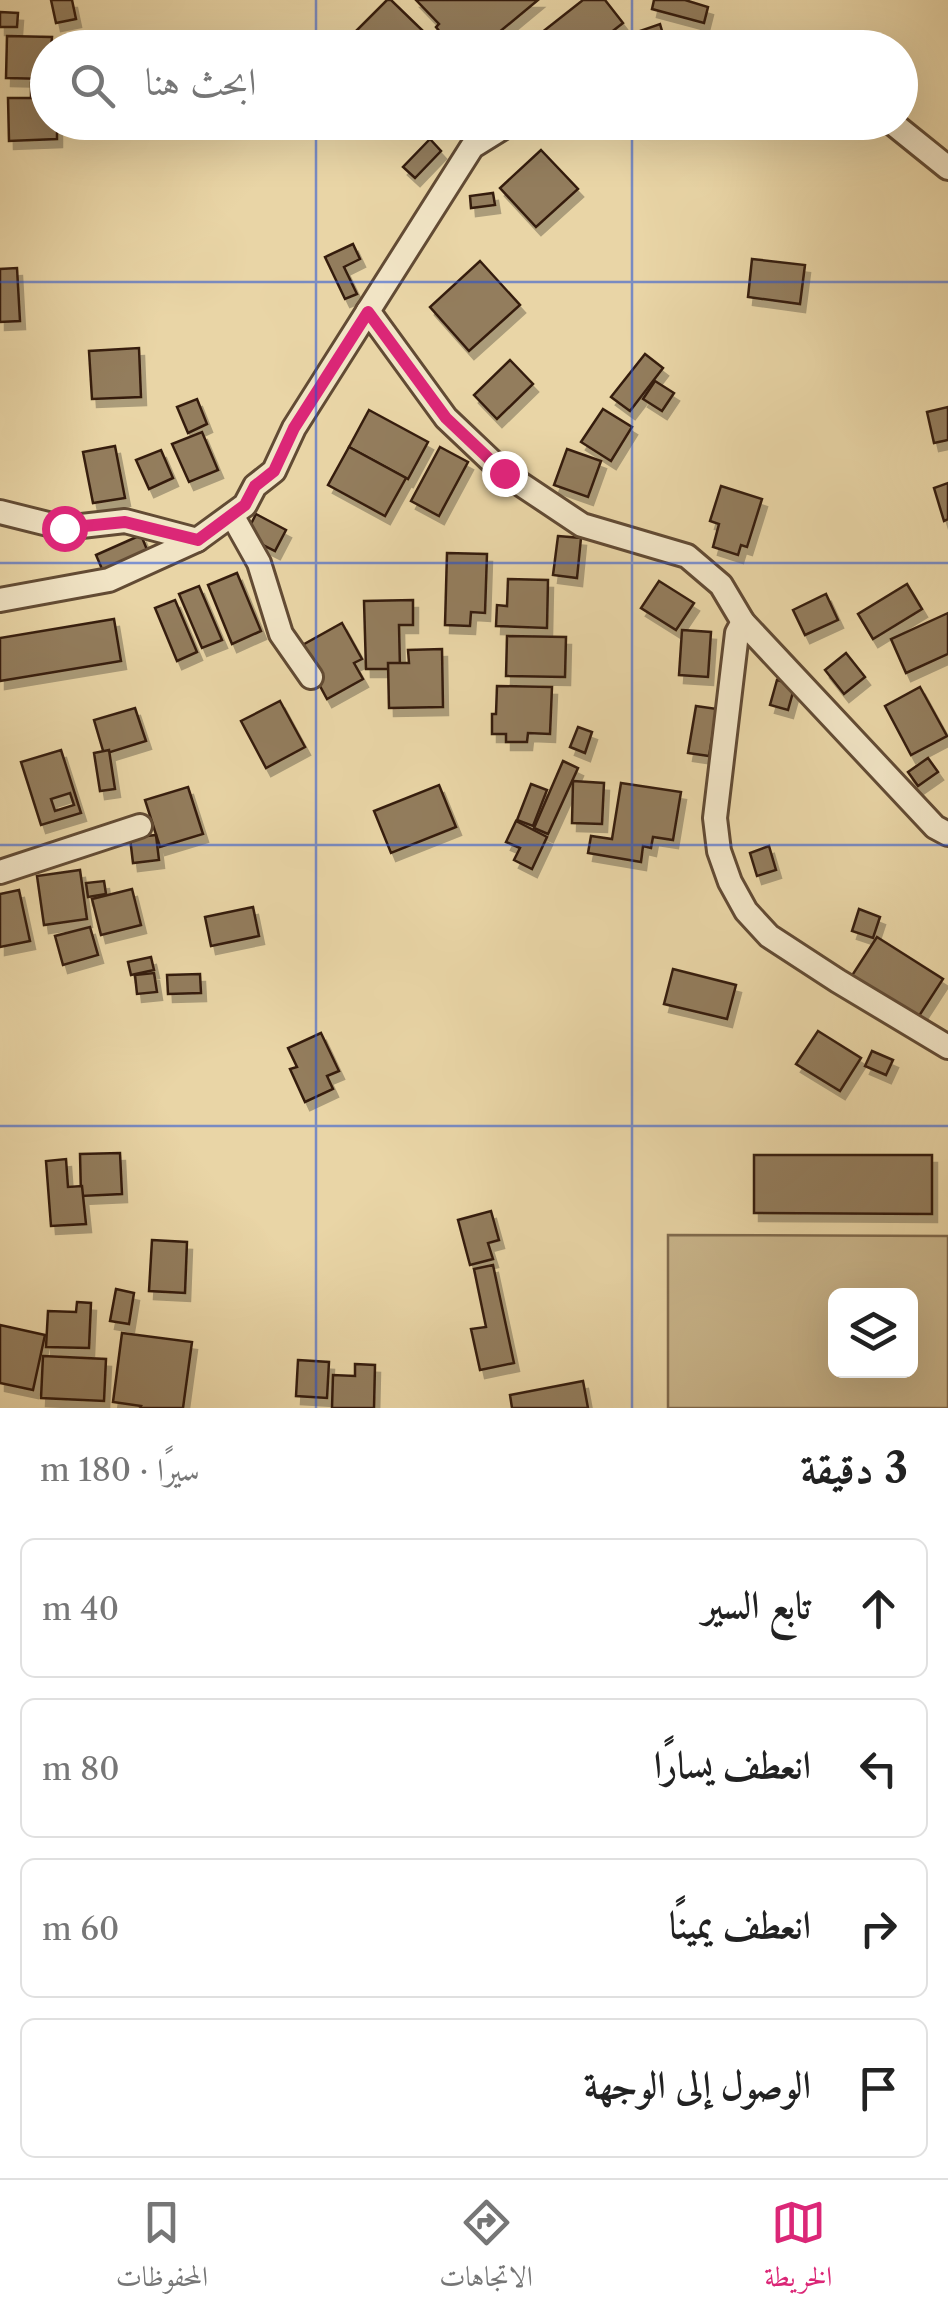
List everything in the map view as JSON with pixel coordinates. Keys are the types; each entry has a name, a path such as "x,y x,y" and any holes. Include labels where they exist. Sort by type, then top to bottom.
{"street":[{"path":"0,600 109,580 198,540 245,505 255,486 274,471 294,428 472,147 483,140"},
{"path":"913,140 948,168"},
{"path":"368,312 446,418 504,473 582,525 686,556 721,585 743,622 935,827 948,834"},
{"path":"0,512 64,528 125,522 198,540"},
{"path":"232,515 258,563 281,634 312,677"},
{"path":"743,622 736,634 715,818 719,851 730,882 746,911 769,936 948,1047"},
{"path":"0,872 140,826"}],"shaded area":[{"path":"668,1235 948,1236 948,1408 668,1408"}],"building":[{"path":"51,0 72,0 76,19 56,23"},
{"path":"391,0 422,30 357,30"},
{"path":"416,0 538,0 502,30 438,30 439,24"},
{"path":"583,0 605,0 623,23 614,30 545,30"},
{"path":"654,0 685,0 708,7 704,23 652,9"},
{"path":"0,12 18,13 17,27 0,27"},
{"path":"7,36 30,37 30,79 6,78"},
{"path":"8,98 30,98 33,140 9,141"},
{"path":"429,140 441,151 415,178 403,167"},
{"path":"541,150 578,189 536,227 500,188"},
{"path":"493,193 495,205 471,208 470,196"},
{"path":"353,244 360,259 344,267 357,294 345,299 325,257"},
{"path":"752,259 805,265 800,304 748,297"},
{"path":"480,261 520,305 469,351 430,307"},
{"path":"17,268 20,321 0,322 0,269"},
{"path":"139,348 141,397 92,399 89,351"},
{"path":"645,354 663,368 630,411 611,397"},
{"path":"510,360 533,384 497,419 474,395"},
{"path":"655,381 674,393 662,411 643,399"},
{"path":"197,399 207,424 188,433 177,407"},
{"path":"948,407 948,440 934,443 927,412"},
{"path":"603,409 632,427 611,461 581,442"},
{"path":"369,410 428,442 408,479 349,447"},
{"path":"202,432 218,470 189,482 172,444"},
{"path":"115,446 125,498 93,503 83,452"},
{"path":"349,447 406,478 385,516 328,485"},
{"path":"440,447 468,462 439,516 411,501"},
{"path":"567,449 601,461 588,497 554,485"},
{"path":"161,450 173,478 149,489 136,460"},
{"path":"948,483 948,519 944,521 934,488"},
{"path":"721,486 762,499 747,547 741,545 738,555 713,547 719,524 710,521"},
{"path":"256,514 286,530 275,551 245,536"},
{"path":"141,535 150,557 105,576 96,555"},
{"path":"558,536 581,538 577,578 553,575"},
{"path":"447,553 487,554 485,613 471,612 470,626 445,625"},
{"path":"237,573 261,631 232,644 208,585"},
{"path":"508,579 548,580 547,628 496,626 497,605 507,606"},
{"path":"659,581 694,603 676,630 641,608"},
{"path":"907,584 922,609 873,639 858,614"},
{"path":"199,586 222,640 202,648 179,594"},
{"path":"826,594 838,620 805,635 793,610"},
{"path":"175,600 197,652 177,661 155,608"},
{"path":"413,600 413,625 399,625 400,669 366,669 364,601"},
{"path":"948,613 948,654 906,673 891,639"},
{"path":"114,619 121,661 0,681 0,638"},
{"path":"342,623 362,659 354,663 363,679 327,699 299,647"},
{"path":"682,630 711,632 708,677 679,675"},
{"path":"507,636 566,637 565,677 506,676"},
{"path":"442,649 443,707 389,708 388,663 409,663 408,650"},
{"path":"846,653 865,677 844,694 825,670"},
{"path":"777,680 795,685 788,710 770,705"},
{"path":"497,686 552,687 550,734 528,733 527,742 506,742 506,734 492,734"},
{"path":"920,687 947,736 911,755 885,706"},
{"path":"280,701 305,747 266,768 241,721"},
{"path":"696,706 717,709 709,756 688,753"},
{"path":"135,708 146,741 104,754 94,720"},
{"path":"578,727 592,732 585,753 570,747"},
{"path":"61,750 81,813 41,825 21,762","holes":["70,793 74,805 55,811 51,799"]},
{"path":"109,750 115,789 100,791 94,753"},
{"path":"928,758 938,772 918,786 908,772"},
{"path":"563,761 578,768 548,834 534,828"},
{"path":"573,781 604,783 602,824 572,823"},
{"path":"621,783 681,792 673,840 653,837 651,848 643,846 641,862 588,853 591,836 612,839"},
{"path":"531,784 547,790 533,826 517,820"},
{"path":"439,785 456,827 391,853 374,811"},
{"path":"188,787 203,834 160,847 145,800"},
{"path":"516,821 547,837 532,869 514,860 520,848 506,842"},
{"path":"156,835 159,860 133,863 130,838"},
{"path":"769,846 776,870 757,876 750,853"},
{"path":"80,870 87,919 44,925 37,876"},
{"path":"104,881 106,894 88,897 86,883"},
{"path":"132,889 141,925 101,935 92,899"},
{"path":"19,890 30,941 0,947 0,894"},
{"path":"253,907 259,936 211,946 205,917"},
{"path":"859,909 880,917 873,938 852,931"},
{"path":"90,927 98,955 63,965 55,936"},
{"path":"877,937 943,979 917,1019 851,977"},
{"path":"151,957 154,970 131,975 128,962"},
{"path":"673,969 736,985 727,1019 664,1004"},
{"path":"154,973 157,992 137,994 135,975"},
{"path":"200,974 201,993 168,994 167,975"},
{"path":"818,1031 861,1058 840,1091 796,1064"},
{"path":"321,1033 339,1071 327,1076 333,1089 305,1102 290,1069 297,1067 288,1048"},
{"path":"872,1051 893,1060 886,1075 865,1066"},
{"path":"120,1153 122,1194 81,1196 80,1154"},
{"path":"754,1155 932,1155 932,1214 754,1213"},
{"path":"66,1159 68,1187 82,1186 86,1224 51,1226 46,1161"},
{"path":"491,1211 499,1240 488,1243 493,1259 470,1265 458,1220"},
{"path":"152,1240 187,1242 185,1293 149,1291"},
{"path":"493,1265 514,1363 480,1370 471,1329 486,1327 474,1269"},
{"path":"116,1289 134,1293 129,1324 110,1321"},
{"path":"77,1302 91,1303 89,1348 46,1347 48,1311 76,1312"},
{"path":"0,1325 45,1335 33,1390 0,1383"},
{"path":"122,1333 192,1342 183,1408 140,1408 113,1402"},
{"path":"43,1356 106,1359 104,1401 41,1398"},
{"path":"298,1360 329,1362 327,1398 296,1396"},
{"path":"355,1364 375,1365 374,1408 332,1408 333,1375 355,1376"},
{"path":"583,1381 588,1408 512,1408 510,1395"}],"route":[{"path":"64,528 125,522 198,540 213,530 245,505 255,486 274,471 294,428 368,312 446,418 504,473"}]}
